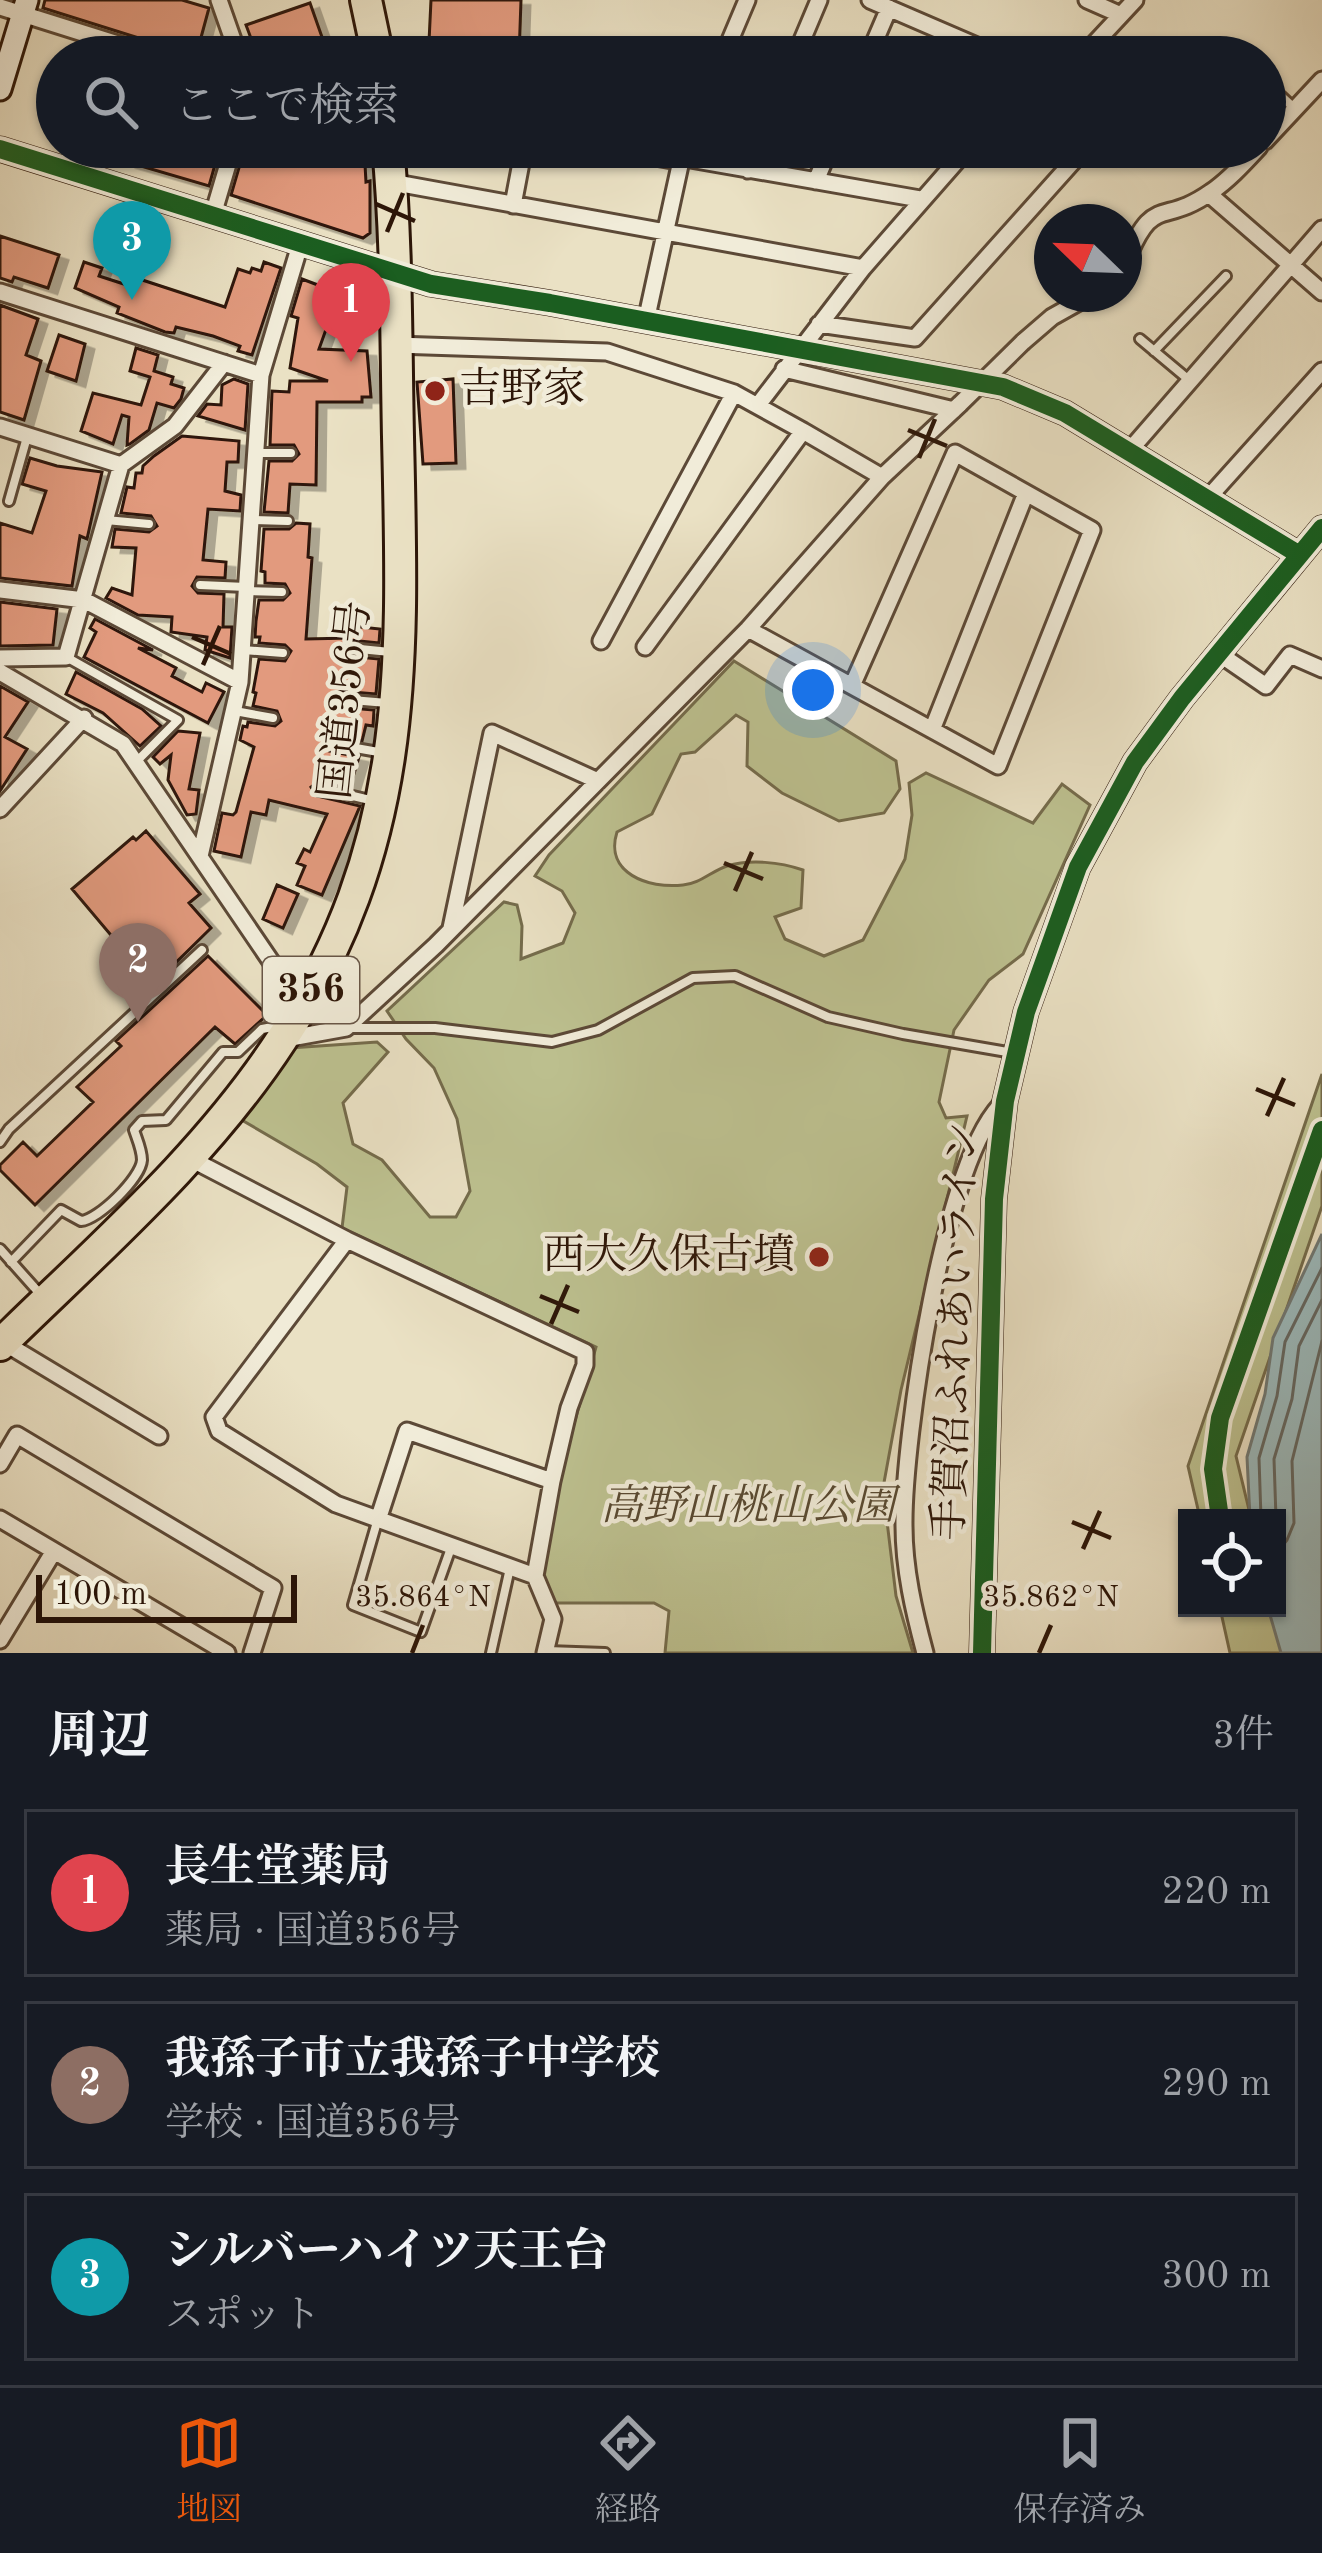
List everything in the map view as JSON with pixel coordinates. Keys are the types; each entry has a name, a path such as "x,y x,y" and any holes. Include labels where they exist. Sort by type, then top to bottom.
{"highway":[{"path":"366,0 374,36"},
{"name":"国道356号","path":"2,1343 191,1159 292,1023 347,914 383,803 401,652 390,168"}],"street":[{"path":"219,0 232,36"},
{"path":"732,36 747,0"},
{"path":"804,36 819,0"},
{"path":"870,0 954,36"},
{"path":"1087,0 1121,15"},
{"path":"1102,36 1135,0"},
{"path":"0,7 25,7 103,36"},
{"path":"0,89 25,7"},
{"path":"877,36 889,8"},
{"path":"1286,119 1322,80"},
{"path":"0,149 36,161"},
{"path":"58,168 431,284 1003,387 1065,413 1298,554"},
{"path":"212,218 227,168"},
{"path":"514,205 520,168"},
{"path":"646,321 677,168"},
{"path":"739,168 920,199"},
{"path":"815,181 821,168"},
{"path":"758,405 863,268 949,168"},
{"path":"819,323 915,338 1066,168"},
{"path":"1142,225 1209,194 1237,168"},
{"path":"391,182 863,268"},
{"path":"1209,194 1322,292"},
{"path":"1130,450 1322,229"},
{"path":"200,856 240,682 261,375 300,245"},
{"path":"0,292 261,375"},
{"path":"0,672 123,744 200,856 292,1023 346,1028 451,931 748,629 882,477 1060,312"},
{"path":"396,345 607,352 734,393 882,477"},
{"path":"0,658 67,657 121,465 175,427 224,363"},
{"path":"784,369 957,407"},
{"path":"1208,498 1322,371"},
{"path":"601,641 734,393"},
{"path":"0,427 121,465"},
{"path":"645,647 803,431"},
{"path":"748,629 851,686 998,766 1092,530 956,453 851,686"},
{"path":"932,730 1026,493"},
{"name":"手賀沼ふれあいライン","path":"982,1653 992,1240 1004,1101 1049,942 1078,867 1136,762 1218,653 1322,530"},
{"path":"0,590 84,600 240,682"},
{"path":"1218,653 1266,686 1290,655 1322,669"},
{"path":"0,809 84,718"},
{"path":"451,931 492,733 598,782"},
{"path":"925,1653 904,1530 909,1436 929,1312 959,1186 992,1112 1004,1101"},
{"path":"191,1159 347,1240 585,1352 552,1481 536,1576 553,1619 546,1652"},
{"path":"347,1240 214,1417 219,1432 336,1504 536,1576"},
{"path":"2,1343 159,1436"},
{"path":"377,1520 407,1431 552,1481"},
{"path":"0,1464 17,1436 273,1588 252,1653"},
{"path":"0,1519 227,1653"},
{"path":"0,1640 54,1551"}],"lane":[{"path":"1286,101 1295,109"},
{"path":"1154,351 1226,276"},
{"path":"1140,339 1190,381"},
{"path":"9,501 27,435"},
{"path":"255,452 292,452"},
{"path":"106,520 149,524"},
{"path":"251,520 288,521"},
{"path":"200,585 283,592"},
{"path":"350,648 401,652"},
{"path":"242,650 283,653"},
{"path":"67,657 178,720 137,760"},
{"path":"340,699 398,704"},
{"path":"233,711 274,718"},
{"path":"333,744 392,754"},
{"path":"319,788 383,803"},
{"path":"0,1142 202,950"},
{"path":"346,1028 435,1028 552,1042 598,1030 693,979 735,976 828,1017 1016,1054"},
{"path":"11,1262 61,1210 81,1221 96,1217 139,1171 142,1155 134,1130 142,1121 166,1120 223,1052 238,1052 262,1029 292,1023"},
{"path":"0,1249 46,1300"},
{"path":"377,1520 353,1605 421,1632 451,1547"},
{"path":"491,1653 510,1568"},
{"path":"546,1652 605,1653"}],"green space":[{"name":"高野山桃山公園","path":"734,661 896,761 900,789 884,813 839,821 782,793 747,766 748,722 736,715 695,752 681,754 652,814 617,832 617,858 643,881 670,886 689,884 745,863 803,870 801,908 775,917 785,939 824,956 863,940 905,859 912,815 909,783 926,773 1033,823 1062,784 1090,805 1023,954 989,980 954,1030 939,1102 946,1118 967,1116 901,1390 883,1488 896,1596 913,1653 665,1653 669,1611 654,1603 554,1603 542,1574 564,1459 596,1347 342,1228 347,1187 240,1119 290,1048 377,1042 388,1052 343,1103 353,1144 382,1160 430,1217 456,1217 470,1191 457,1119 434,1068 387,1011 504,902 517,905 521,959 563,943 575,913 562,891 535,876 549,855"},
{"path":"1322,1074 1322,1206 1236,1456 1249,1509 1198,1509 1188,1466"},
{"path":"1222,1617 1274,1617 1283,1653 1230,1653"}],"water":[{"path":"1322,1234 1322,1653 1281,1653 1271,1617 1286,1617 1286,1509 1250,1509 1247,1457 1265,1394 1273,1338"}],"building":[{"path":"45,0 182,0 209,8 201,36 132,36 43,8"},
{"path":"431,0 521,0 520,36 429,36"},
{"path":"310,3 322,36 250,36 246,25"},
{"path":"148,168 214,168 209,186"},
{"path":"239,168 365,168 366,182 370,181 370,233 363,238 231,195"},
{"path":"0,236 59,255 48,288 14,277 12,282 0,278"},
{"path":"84,262 102,268 99,276 127,285 130,276 225,307 238,269 261,271 264,262 281,268 252,355 213,336 176,327 174,333 165,332 117,313 119,307 75,288"},
{"path":"302,279 339,293 319,349 367,351 371,397 362,397 362,402 317,402 316,485 290,484 288,513 264,512 269,461 292,461 299,454 294,445 270,445 272,391 289,392 290,381 328,381 290,368 298,318 291,316"},
{"path":"0,305 38,319 26,355 41,361 24,420 0,412"},
{"path":"59,335 85,344 76,381 47,371"},
{"path":"136,348 158,355 154,371 173,377 171,384 184,388 181,399 174,408 157,403 149,430 127,445 129,417 122,415 113,444 81,431 93,393 141,405 150,377 130,371"},
{"path":"234,379 248,384 245,430 198,416 207,404 221,405 222,385"},
{"path":"453,379 456,463 423,464 417,382"},
{"path":"182,436 239,441 238,462 227,462 225,491 241,495 240,511 208,509 203,560 226,562 225,578 197,577 192,586 198,593 224,594 223,627 232,627 230,658 205,650 207,637 171,632 172,617 138,615 106,598 112,588 132,595 136,548 112,547 115,529 149,532 157,526 151,516 121,513 127,487 134,488 136,473 142,473 143,466"},
{"path":"30,458 102,472 87,539 80,536 72,586 0,578 0,523 32,533 46,491 22,484"},
{"path":"296,523 310,524 306,639 350,638 351,626 380,629 379,643 350,640 342,648 348,656 379,659 376,694 340,691 332,697 338,707 374,710 373,726 366,725 362,741 333,736 325,741 329,751 359,757 350,787 320,780 311,787 317,796 360,806 322,895 297,885 305,866 297,863 304,849 310,852 327,814 269,800 266,815 251,812 241,857 214,851 222,813 236,812 254,747 240,740 243,726 248,722 275,726 281,721 277,711 253,706 253,692 259,659 285,661 291,651 285,645 259,643 256,621 259,600 283,600 290,593 285,584 265,583 261,571 264,529 289,529"},
{"path":"0,602 57,609 53,645 0,646"},
{"path":"95,619 153,650 138,648 176,668 172,676 202,692 206,683 224,692 208,723 84,657 96,632 90,628"},
{"path":"76,672 142,709 161,726 140,746 103,713 66,694"},
{"path":"0,686 28,702 5,737 27,749 0,791"},
{"path":"178,731 200,733 189,789 199,790 196,814 187,815 168,780 171,755 160,764 153,757"},
{"path":"146,831 200,894 189,903 211,928 153,985 72,889"},
{"path":"277,885 298,894 283,928 263,919"},
{"path":"208,956 267,1015 235,1044 215,1027 35,1205 0,1165 23,1142 37,1156 93,1102 77,1087 121,1046 116,1041"}],"cycle path":[{"path":"0,149 36,160"},
{"path":"61,168 431,284 1003,387 1065,413 1298,554"},
{"path":"982,1653 994,1199 1005,1101 1026,1012 1078,867 1135,762 1322,528"},
{"path":"1219,1509 1213,1469 1220,1418 1322,1130"}],"place":[{"name":"シルバーハイツ天王台","path":"132,300"},
{"name":"長生堂薬局","path":"351,362"},
{"name":"吉野家","path":"435,391"},
{"name":"我孫子市立我孫子中学校","path":"138,1022"},
{"name":"西大久保古墳","path":"819,1257"}]}
